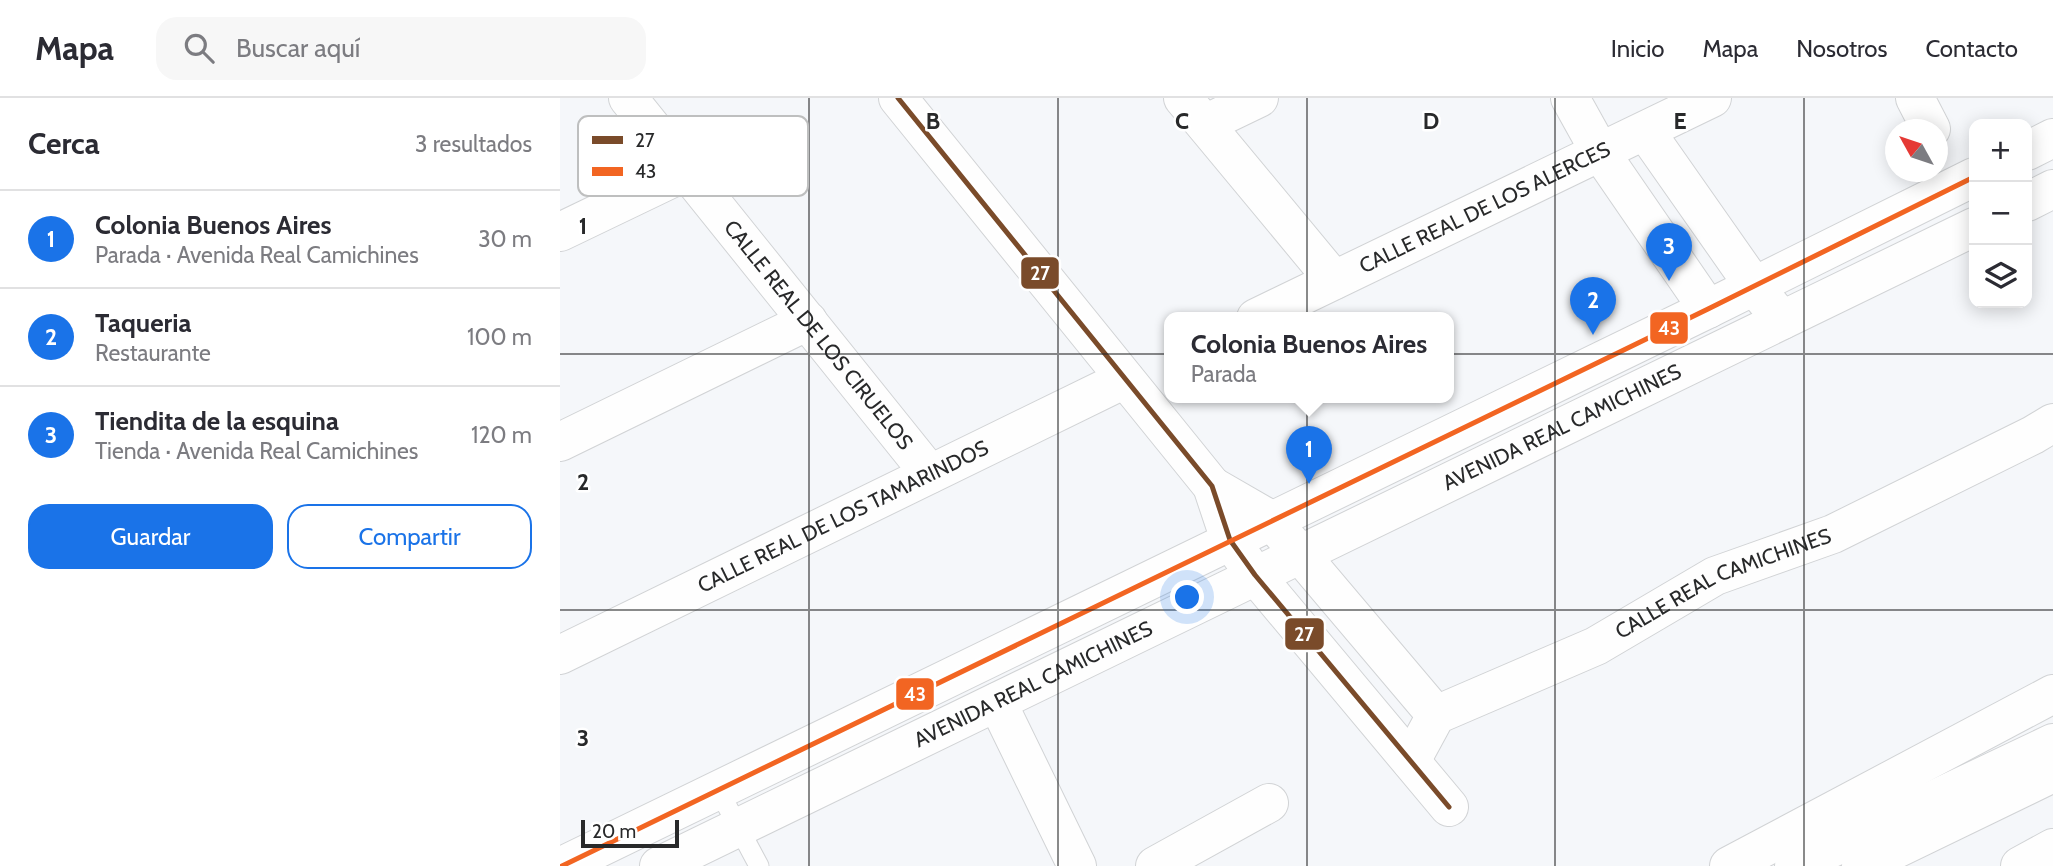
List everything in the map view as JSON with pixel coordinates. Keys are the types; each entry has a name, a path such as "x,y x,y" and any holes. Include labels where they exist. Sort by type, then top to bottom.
{"main road":[{"name":"CALLE REAL DE LOS CIRUELOS","path":"628,98 643,116"},
{"path":"898,98 1212,486 1230,540 1255,575 1449,807"},
{"path":"1259,98 1194,111 1334,280"},
{"path":"1570,98 1600,152 1708,309"},
{"path":"1915,98 1926,119"},
{"name":"CALLE REAL DE LOS ALERCES","path":"1268,312 1646,132 1702,100"},
{"path":"1646,132 1754,286 1782,320"},
{"path":"2032,148 2053,138"},
{"name":"AVENIDA REAL CAMICHINES","path":"572,864 1969,179"},
{"path":"2032,200 2053,189"},
{"path":"560,232 635,196"},
{"name":"CALLE REAL DE LOS CIRUELOS","path":"707,196 930,474"},
{"name":"AVENIDA REAL CAMICHINES","path":"659,866 1969,229"},
{"path":"560,442 808,321"},
{"name":"CALLE REAL DE LOS TAMARINDOS","path":"560,655 1125,379"},
{"name":"CALLE REAL CAMICHINES","path":"1436,715 1596,646 1715,576 1833,534 2053,423"},
{"path":"1212,486 1271,520 1436,715 1411,761"},
{"path":"1729,866 2053,694"},
{"path":"997,702 1077,866"},
{"path":"1794,866 2053,743"},
{"path":"1861,866 2053,773"},
{"path":"1156,866 1269,803"},
{"path":"2020,866 2053,848"}],"lane":[{"path":"719,791 759,866"}],"transit line":[{"name":"27","path":"898,98 1212,486 1230,540 1255,575 1449,807"},
{"name":"43","path":"562,866 1969,179"}],"place":[{"name":"Tiendita de la esquina","path":"1669,281"},
{"name":"Taqueria","path":"1593,335"},
{"name":"Colonia Buenos Aires","path":"1309,484"}]}
